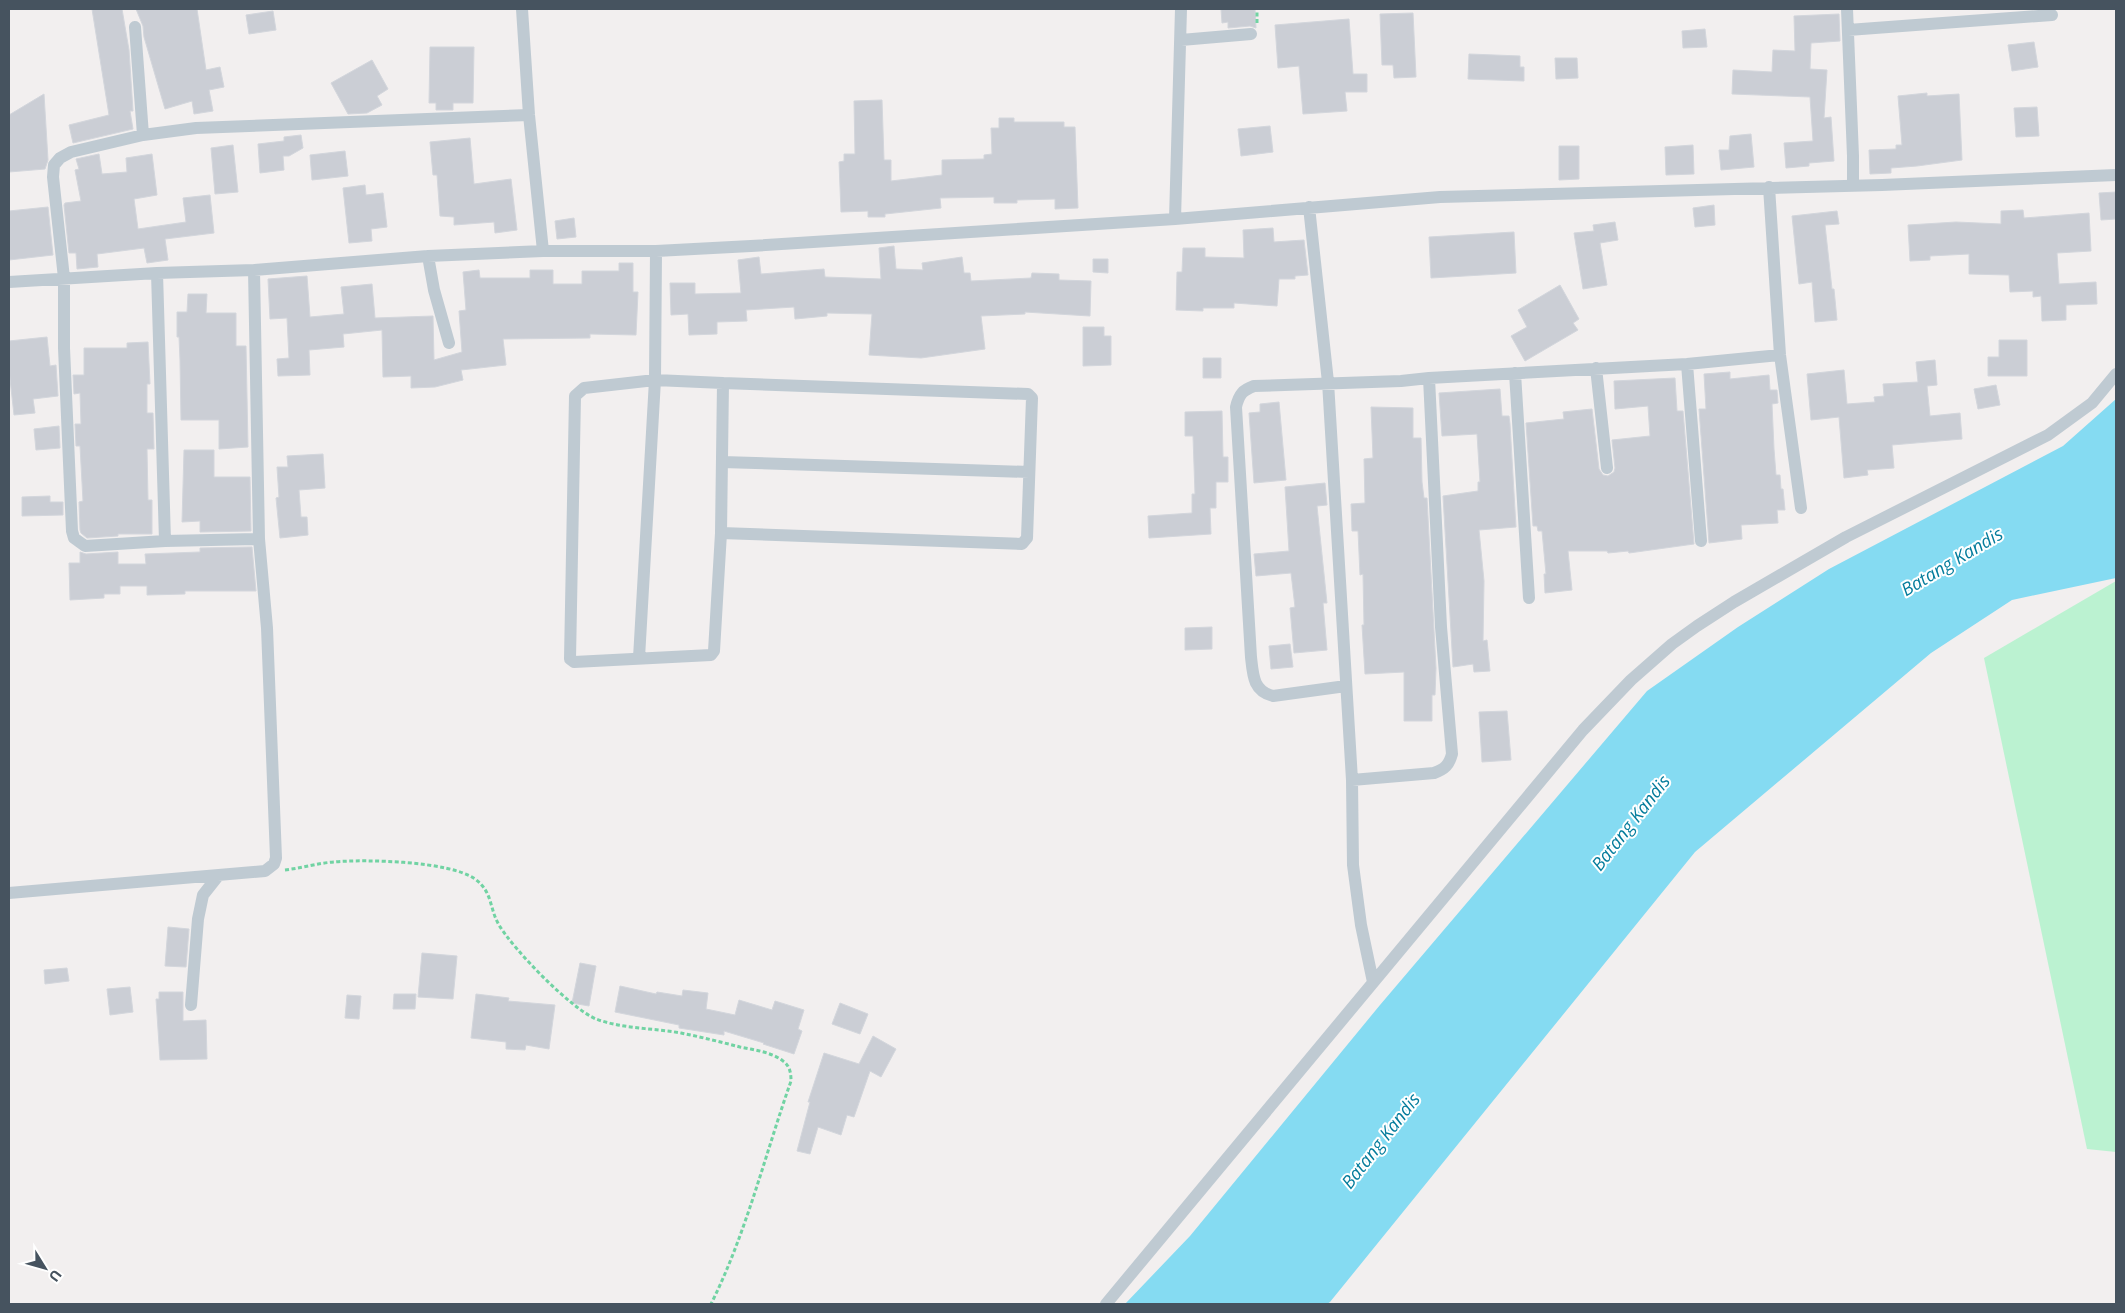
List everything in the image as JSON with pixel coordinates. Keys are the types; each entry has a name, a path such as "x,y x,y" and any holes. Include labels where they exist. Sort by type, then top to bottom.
{"street":[{"path":"522,9 529,116 543,251"},
{"path":"1175,219 1181,9"},
{"path":"1847,9 1853,185"},
{"path":"1848,30 2052,15"},
{"path":"135,27 142,135"},
{"path":"1181,40 1252,34"},
{"path":"259,539 165,541 85,546 74,538 72,531 64,348 64,278 53,177 54,165 60,158 71,152 142,135 196,128 529,116"},
{"path":"9,282 157,273 254,270 428,256 543,251 656,251 1175,219 1440,197 2116,175"},
{"path":"1769,187 1780,356 1801,508"},
{"path":"1309,207 1328,382 1352,780 1353,865 1356,898 1373,982"},
{"path":"639,658 654,380 656,251"},
{"path":"428,256 434,290 449,343"},
{"path":"9,893 265,871 274,864 276,858 267,628 259,539 254,270"},
{"path":"157,273 165,541"},
{"path":"1346,686 1273,696 1264,694 1254,683 1250,657 1236,407 1238,395 1254,386 1401,381 1687,364 1780,356"},
{"path":"1687,364 1701,541"},
{"path":"1596,368 1607,468"},
{"path":"1515,373 1529,598"},
{"path":"1106,1304 1583,730 1631,680 1672,644 1734,602 1846,537 2048,435 2092,403 2116,374"},
{"path":"1352,780 1434,773 1444,770 1449,764 1452,754 1441,627 1429,378"},
{"path":"721,533 1022,544 1027,538 1032,398 1028,394 654,380 584,388 575,396 570,659 574,662 711,655 714,651 721,533 723,383"},
{"path":"722,462 1029,472"},
{"path":"191,1005 198,919 203,896 218,876"}],"path":[{"path":"265,871 299,868 332,862 387,861 425,865 465,874 482,885 490,897 499,925 522,952 566,998 592,1017 607,1023 681,1034 769,1053 785,1062 790,1070 791,1081 746,1218 721,1284 711,1304"}],"green space":[{"path":"2116,581 2116,1152 2087,1149 1984,658"}],"water":[{"name":"Batang Kandis","path":"2116,399 2116,578 2012,600 1931,653 1695,852 1330,1302 1327,1304 1125,1304 1190,1236 1380,1005 1647,691 1738,627 1829,569 2063,446"}],"building":[{"path":"92,9 122,9 129,50 133,111 130,111 133,129 73,143 69,125 109,115"},
{"path":"136,9 197,9 206,70 220,67 224,87 209,90 213,111 194,114 192,101 165,109 144,37 143,26"},
{"path":"1221,9 1255,9 1256,28 1250,26 1228,28 1228,22 1222,23"},
{"path":"273,11 276,30 249,34 246,15"},
{"path":"1413,13 1416,77 1394,78 1393,65 1382,65 1380,14"},
{"path":"1839,14 1840,41 1811,43 1810,69 1827,70 1824,118 1831,117 1834,161 1809,163 1809,166 1786,168 1784,143 1813,141 1810,97 1732,94 1733,70 1772,72 1773,50 1795,51 1794,16"},
{"path":"1349,19 1353,74 1367,74 1367,92 1345,92 1347,111 1303,114 1299,66 1278,68 1275,25"},
{"path":"1705,29 1707,47 1683,48 1682,31"},
{"path":"2034,42 2038,67 2012,71 2008,45"},
{"path":"430,47 474,47 473,103 453,103 453,110 436,110 436,103 429,103"},
{"path":"1469,54 1520,56 1520,67 1524,67 1524,81 1468,79"},
{"path":"1555,58 1577,58 1578,78 1556,79"},
{"path":"372,60 388,89 377,96 382,105 367,113 348,114 331,83"},
{"path":"1927,93 1927,96 1959,94 1962,160 1891,168 1891,173 1870,174 1869,150 1896,149 1896,145 1902,145 1898,96"},
{"path":"44,94 48,160 45,169 9,172 9,115"},
{"path":"882,100 884,160 891,160 891,181 942,175 942,160 984,159 984,155 992,154 991,128 999,128 999,118 1014,118 1014,122 1064,122 1064,127 1075,127 1078,208 1055,209 1055,199 1017,200 1017,203 994,203 994,197 940,198 941,208 885,214 885,217 868,217 868,211 841,212 839,162 844,161 844,154 855,154 854,101"},
{"path":"2037,107 2039,136 2016,137 2014,108"},
{"path":"1270,126 1273,152 1241,156 1238,129"},
{"path":"1751,134 1754,167 1721,170 1719,150 1729,150 1730,136"},
{"path":"301,135 303,148 289,156 283,156 284,170 260,173 258,144 284,141 284,137"},
{"path":"470,138 474,184 511,179 517,230 495,233 494,222 454,225 454,217 440,216 437,175 433,175 430,142"},
{"path":"233,145 238,192 215,194 211,148"},
{"path":"1693,145 1694,174 1666,175 1665,147"},
{"path":"1559,146 1579,146 1579,179 1559,180"},
{"path":"345,151 348,176 312,180 310,155"},
{"path":"99,154 102,174 127,172 126,158 152,154 157,195 134,199 138,229 186,222 183,198 210,195 214,233 165,239 168,260 147,263 144,248 97,254 98,267 77,269 76,253 69,253 64,205 65,203 81,201 75,170 79,169 76,159"},
{"path":"365,185 366,195 383,193 387,227 371,229 372,241 349,243 343,188"},
{"path":"2116,192 2116,219 2101,220 2099,193"},
{"path":"1714,205 1715,225 1695,227 1693,208"},
{"path":"48,207 53,255 9,260 9,211"},
{"path":"2023,210 2024,218 2089,213 2091,251 2057,253 2059,284 2096,282 2097,304 2066,305 2066,320 2042,321 2041,296 2033,297 2033,291 2010,292 2009,275 1969,274 1969,254 1930,256 1930,260 1910,261 1908,225 1956,222 2001,224 2001,211"},
{"path":"1837,211 1839,224 1825,225 1837,320 1815,322 1812,282 1799,284 1792,216"},
{"path":"574,218 576,237 557,239 555,221"},
{"path":"1615,222 1618,240 1600,243 1607,285 1583,289 1574,233 1594,231 1593,225"},
{"path":"1273,228 1274,242 1304,240 1308,275 1295,276 1295,279 1279,279 1277,306 1234,303 1234,308 1203,308 1203,311 1176,310 1177,272 1182,272 1183,248 1205,248 1205,257 1244,258 1243,230"},
{"path":"1514,232 1516,273 1431,278 1429,237"},
{"path":"894,246 896,269 923,270 922,263 962,257 964,273 970,273 971,281 1031,278 1032,273 1059,274 1059,280 1091,281 1090,316 1025,312 1025,314 981,316 985,349 921,358 869,355 872,314 827,313 827,316 795,319 794,307 746,310 747,321 717,322 717,334 689,335 688,314 671,315 670,283 695,283 695,294 741,293 738,260 759,257 761,274 824,269 825,277 881,279 879,248"},
{"path":"1093,259 1108,259 1108,273 1093,272"},
{"path":"619,263 633,263 633,292 638,292 636,335 590,334 590,338 503,339 506,365 461,370 463,380 435,387 411,388 411,376 383,377 382,330 343,334 344,347 309,350 310,375 278,376 277,359 289,358 287,318 270,319 268,279 307,276 310,317 344,314 341,287 372,284 375,318 433,316 434,360 462,352 459,311 466,310 463,272 479,270 480,278 530,278 530,270 553,270 553,284 582,284 582,271 619,271"},
{"path":"1560,285 1579,319 1573,323 1578,330 1525,361 1511,336 1527,327 1518,310"},
{"path":"188,294 207,294 206,313 236,313 236,346 246,346 248,447 219,449 219,420 181,420 177,312 187,312"},
{"path":"1083,327 1104,327 1104,336 1111,336 1111,365 1083,366"},
{"path":"47,337 50,366 56,365 58,396 33,399 35,413 14,415 9,370 9,341"},
{"path":"1999,340 2027,340 2027,376 1988,376 1988,357 1999,357"},
{"path":"148,342 150,384 147,384 147,413 153,413 154,449 147,449 148,500 152,500 152,534 118,534 118,536 87,538 80,530 79,502 83,501 80,446 76,446 75,424 81,424 80,393 74,394 73,375 84,375 84,348 127,348 127,343"},
{"path":"1203,358 1221,358 1221,378 1203,378"},
{"path":"1935,360 1937,385 1927,386 1930,416 1960,413 1962,439 1892,445 1894,468 1867,470 1868,475 1844,478 1839,417 1811,420 1807,374 1844,370 1847,404 1875,402 1874,397 1884,396 1883,384 1918,382 1916,362"},
{"path":"1730,372 1730,379 1769,375 1770,390 1777,390 1778,403 1772,404 1774,449 1776,475 1780,475 1785,510 1777,510 1778,523 1741,525 1742,539 1709,543 1699,409 1706,409 1704,374"},
{"path":"1675,378 1677,411 1683,411 1694,544 1629,553 1628,551 1608,553 1607,551 1568,551 1572,590 1545,593 1544,574 1546,574 1542,531 1538,531 1537,526 1533,526 1526,423 1564,419 1563,412 1592,409 1599,469 1603,475 1608,476 1614,472 1615,468 1612,440 1650,436 1648,406 1615,409 1614,381"},
{"path":"1996,385 2000,405 1978,409 1974,389"},
{"path":"1500,389 1502,416 1509,416 1510,424 1516,527 1479,530 1484,581 1483,641 1487,640 1490,671 1474,672 1473,664 1453,667 1443,496 1478,491 1478,482 1480,482 1477,434 1442,436 1439,393"},
{"path":"1279,402 1286,480 1254,483 1249,413 1260,412 1260,404"},
{"path":"1371,407 1413,408 1413,438 1421,438 1422,482 1424,498 1427,498 1436,668 1435,695 1432,695 1432,721 1404,721 1404,672 1365,674 1362,625 1364,625 1363,574 1360,575 1358,531 1352,531 1351,504 1365,503 1364,459 1373,458"},
{"path":"1222,411 1223,457 1228,457 1228,482 1216,482 1216,508 1210,508 1211,534 1149,538 1148,516 1192,513 1192,494 1195,494 1193,436 1185,436 1185,412"},
{"path":"59,426 60,448 36,450 34,429"},
{"path":"184,450 214,450 214,477 250,477 251,531 200,532 200,521 182,522"},
{"path":"323,454 325,488 299,490 301,517 307,517 308,535 280,538 276,498 279,497 277,467 288,467 287,456"},
{"path":"1325,483 1327,505 1317,506 1327,603 1323,603 1327,650 1294,653 1290,608 1295,607 1291,573 1256,576 1254,554 1289,551 1285,487"},
{"path":"50,496 50,502 63,502 63,515 22,516 22,497"},
{"path":"252,547 256,591 185,591 185,594 147,595 147,586 120,586 120,594 104,594 104,598 70,600 69,563 80,563 80,552 86,554 118,552 118,564 146,564 145,554 200,552 200,548"},
{"path":"1212,627 1212,649 1185,650 1185,628"},
{"path":"1290,644 1293,667 1271,669 1269,646"},
{"path":"1507,711 1511,760 1482,762 1479,712"},
{"path":"168,927 189,929 186,967 165,966"},
{"path":"422,953 457,956 453,999 418,997"},
{"path":"580,963 596,966 589,1006 572,1003"},
{"path":"67,968 69,981 45,984 44,970"},
{"path":"620,986 656,994 657,992 682,996 683,990 708,993 706,1009 735,1015 739,1000 772,1010 775,1001 804,1010 798,1029 802,1031 794,1054 724,1031 724,1035 679,1028 679,1025 615,1012"},
{"path":"130,987 133,1012 110,1015 107,989"},
{"path":"159,992 183,992 183,1021 206,1020 207,1059 160,1060 156,999 159,999"},
{"path":"394,994 416,994 415,1009 393,1009"},
{"path":"476,994 509,998 508,1001 555,1005 549,1049 526,1045 525,1050 506,1049 506,1042 471,1038"},
{"path":"347,995 361,996 359,1019 345,1018"},
{"path":"840,1003 868,1014 860,1034 832,1024"},
{"path":"873,1036 896,1049 881,1077 870,1071 854,1117 847,1115 841,1135 818,1127 810,1154 797,1151 810,1102 808,1102 824,1053 859,1064"}]}
